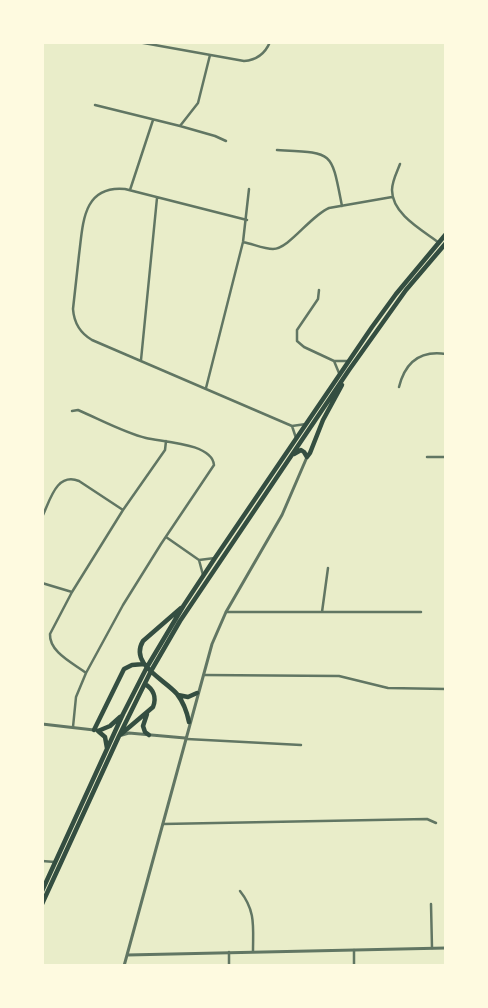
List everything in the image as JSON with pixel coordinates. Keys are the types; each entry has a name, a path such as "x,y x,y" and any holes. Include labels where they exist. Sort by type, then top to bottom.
{"highway":[{"path":"42,891 145,666 214,558 348,360 396,294 446,234"},
{"path":"42,904 151,671 200,589 349,370 406,290 446,243"},
{"path":"289,458 300,450 307,457 310,453 323,420 349,370"},
{"path":"184,605 143,641 139,652 145,666 177,694 187,711 189,722"},
{"path":"96,731 124,669 132,665 145,666"},
{"path":"137,687 145,684"},
{"path":"119,736 153,707 155,700 152,690 145,684"},
{"path":"177,694 188,697 198,693"},
{"path":"148,713 142,726 149,735"},
{"path":"96,731 110,726 123,714"},
{"path":"96,731 105,737 107,748"}],"street":[{"path":"138,42 247,61 263,54 270,42"},
{"path":"180,126 198,103 210,55"},
{"path":"95,105 180,126 226,141"},
{"path":"130,190 153,120"},
{"path":"277,150 313,152 327,158 335,171 342,206"},
{"path":"400,164 393,180 392,196 402,213 438,242"},
{"path":"247,220 130,190 117,189 102,193 91,203 84,216 74,316 76,325 82,333 92,340 292,426 306,424"},
{"path":"206,388 243,242 250,189"},
{"path":"243,242 274,249 287,243 320,212 392,196"},
{"path":"141,361 157,198"},
{"path":"319,290 318,299 299,326 296,337 304,348 334,361 348,360"},
{"path":"399,387 401,378 414,359 422,355 446,354"},
{"path":"334,361 340,373"},
{"path":"72,411 78,410 146,438 184,445 206,453 212,458 214,464 123,605 86,672 76,697 73,728"},
{"path":"292,426 296,438"},
{"path":"86,672 56,650 50,641 52,631 72,592 123,510 165,450 166,441"},
{"path":"124,966 189,722 215,635 226,612 282,515 307,457"},
{"path":"427,457 446,457"},
{"path":"42,517 57,486 68,479 79,481 123,510"},
{"path":"166,537 199,560 204,575"},
{"path":"199,560 214,558"},
{"path":"322,612 328,568"},
{"path":"42,583 72,592"},
{"path":"226,612 421,612"},
{"path":"202,675 339,676 388,688 446,689"},
{"path":"42,724 96,731"},
{"path":"119,736 129,733 301,745"},
{"path":"162,824 427,819 436,823"},
{"path":"42,860 55,862"},
{"path":"240,891 249,903 253,914 253,951"},
{"path":"431,904 432,948"},
{"path":"126,955 446,948"},
{"path":"354,949 354,966"},
{"path":"229,952 229,966"}]}
